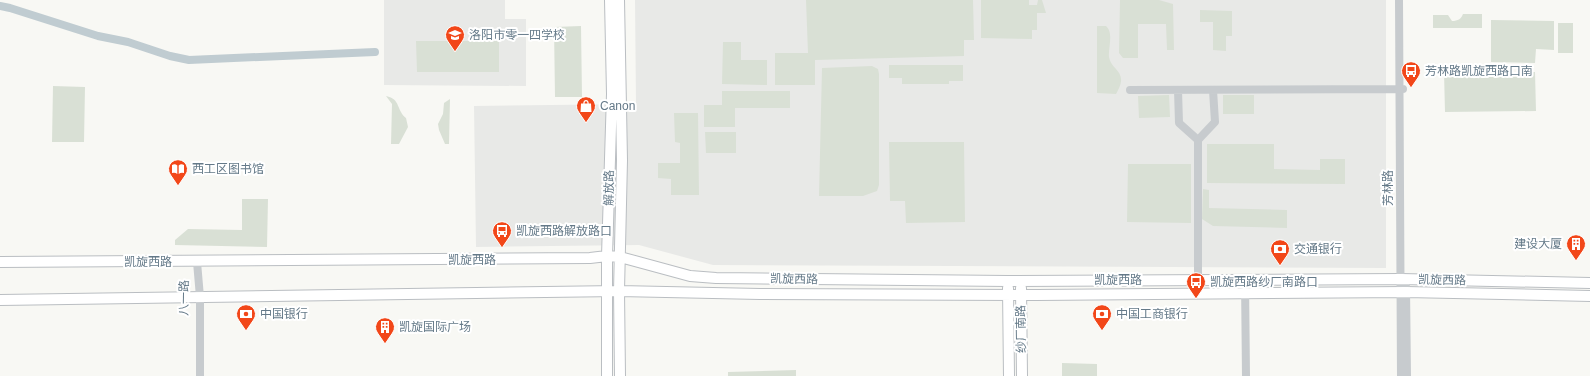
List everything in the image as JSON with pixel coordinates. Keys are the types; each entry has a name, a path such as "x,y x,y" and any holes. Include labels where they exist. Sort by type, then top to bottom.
{"main road":[{"name":"解放路","path":"608,376 607,256 612,94 610,0"},
{"name":"解放路","path":"619,0 622,153 619,292 620,376"},
{"name":"凯旋西路","path":"0,262 197,262 590,258 607,256 620,257 690,276 716,278 1008,281 1403,279 1590,283"},
{"name":"纱厂南路","path":"1008,281 1009,376"},
{"name":"纱厂南路","path":"1021,281 1022,376"},
{"name":"凯旋西路","path":"0,300 607,292 760,294 1403,292 1590,296"}],"street":[{"name":"芳林路","path":"1399,0 1402,89"},
{"name":"芳林路","path":"1401,376 1403,292 1402,89 1404,0"},
{"path":"1130,90 1402,89"},
{"path":"1178,90 1178,123 1198,140"},
{"path":"1198,280 1198,140 1215,122 1213,90"},
{"name":"八一路","path":"197,262 200,376"},
{"path":"1245,280 1246,376"},
{"name":"芳林路","path":"1403,292 1407,376"},
{"name":"八一路","path":"196,376 198,297"}],"shaded area":[{"name":"洛阳市零一四学校","path":"384,0 505,0 505,19 526,19 526,86 384,85"},
{"path":"635,0 1386,0 1386,268 713,265 639,245 476,247 474,106 636,104"},
{"path":"806,0 973,0 974,40 964,40 964,56 815,60 815,85 775,85 775,53 808,53"},
{"path":"981,0 1029,0 1029,5 1037,5 1038,0 1042,0 1046,13 1037,13 1037,30 1032,30 1032,39 981,38"},
{"path":"1120,0 1159,0 1173,4 1174,50 1167,50 1166,24 1138,24 1138,58 1123,58 1119,53"},
{"path":"1200,10 1232,11 1232,36 1226,36 1226,51 1213,50 1213,22 1200,22"},
{"path":"1463,14 1482,14 1482,28 1433,28 1433,15 1448,15 1452,21 1456,21"},
{"path":"1491,20 1554,21 1554,50 1536,49 1535,63 1491,62"},
{"path":"1558,23 1573,23 1573,53 1558,53"},
{"path":"581,26 582,97 555,97 554,27"},
{"path":"1097,26 1106,26 1110,33 1110,62 1118,72 1121,80 1116,94 1097,93"},
{"path":"416,41 499,41 499,72 417,72"},
{"path":"723,42 741,42 741,60 767,60 767,85 722,84"},
{"path":"889,65 963,65 963,81 949,81 949,84 902,84 902,78 889,78"},
{"path":"872,66 878,69 879,74 879,185 877,191 863,196 819,196 822,68"},
{"path":"1444,72 1535,72 1536,111 1445,112"},
{"path":"53,86 85,87 84,142 52,142"},
{"path":"722,91 790,91 790,108 735,108 735,127 704,127 704,105 722,105"},
{"path":"1169,95 1170,117 1139,118 1138,96"},
{"path":"1223,95 1254,95 1254,114 1223,114"},
{"path":"386,96 391,97 396,102 406,118 408,127 399,144 391,144 392,104"},
{"path":"450,99 449,144 445,144 438,124 443,114 444,103"},
{"path":"674,113 698,113 699,195 671,195 671,179 658,178 658,163 680,163 680,143 675,142"},
{"path":"705,132 736,132 736,153 706,153"},
{"path":"889,142 964,142 965,222 906,223 905,201 890,201"},
{"path":"1207,144 1274,144 1274,169 1320,170 1320,159 1345,159 1345,184 1207,183"},
{"path":"1128,164 1191,164 1191,223 1127,222"},
{"path":"1203,189 1209,190 1209,208 1287,210 1287,228 1213,226 1202,219"},
{"path":"242,199 268,199 267,247 175,245 175,240 188,229 242,230"},
{"path":"1062,363 1097,364 1097,376 1062,376"},
{"path":"796,370 796,376 728,376 728,372"}],"waterway":[{"path":"0,6 98,36 128,42 170,56 189,60 375,52"}],"place":[{"name":"洛阳市零一四学校","path":"455,52"},
{"name":"芳林路凯旋西路口南","path":"1411,88"},
{"name":"Canon","path":"586,123"},
{"name":"西工区图书馆","path":"178,186"},
{"name":"凯旋西路解放路口","path":"502,248"},
{"name":"建设大厦","path":"1576,261"},
{"name":"交通银行","path":"1280,266"},
{"name":"凯旋西路纱厂南路口","path":"1196,299"},
{"name":"中国银行","path":"246,331"},
{"name":"中国工商银行","path":"1102,331"},
{"name":"凯旋国际广场","path":"385,344"}]}
